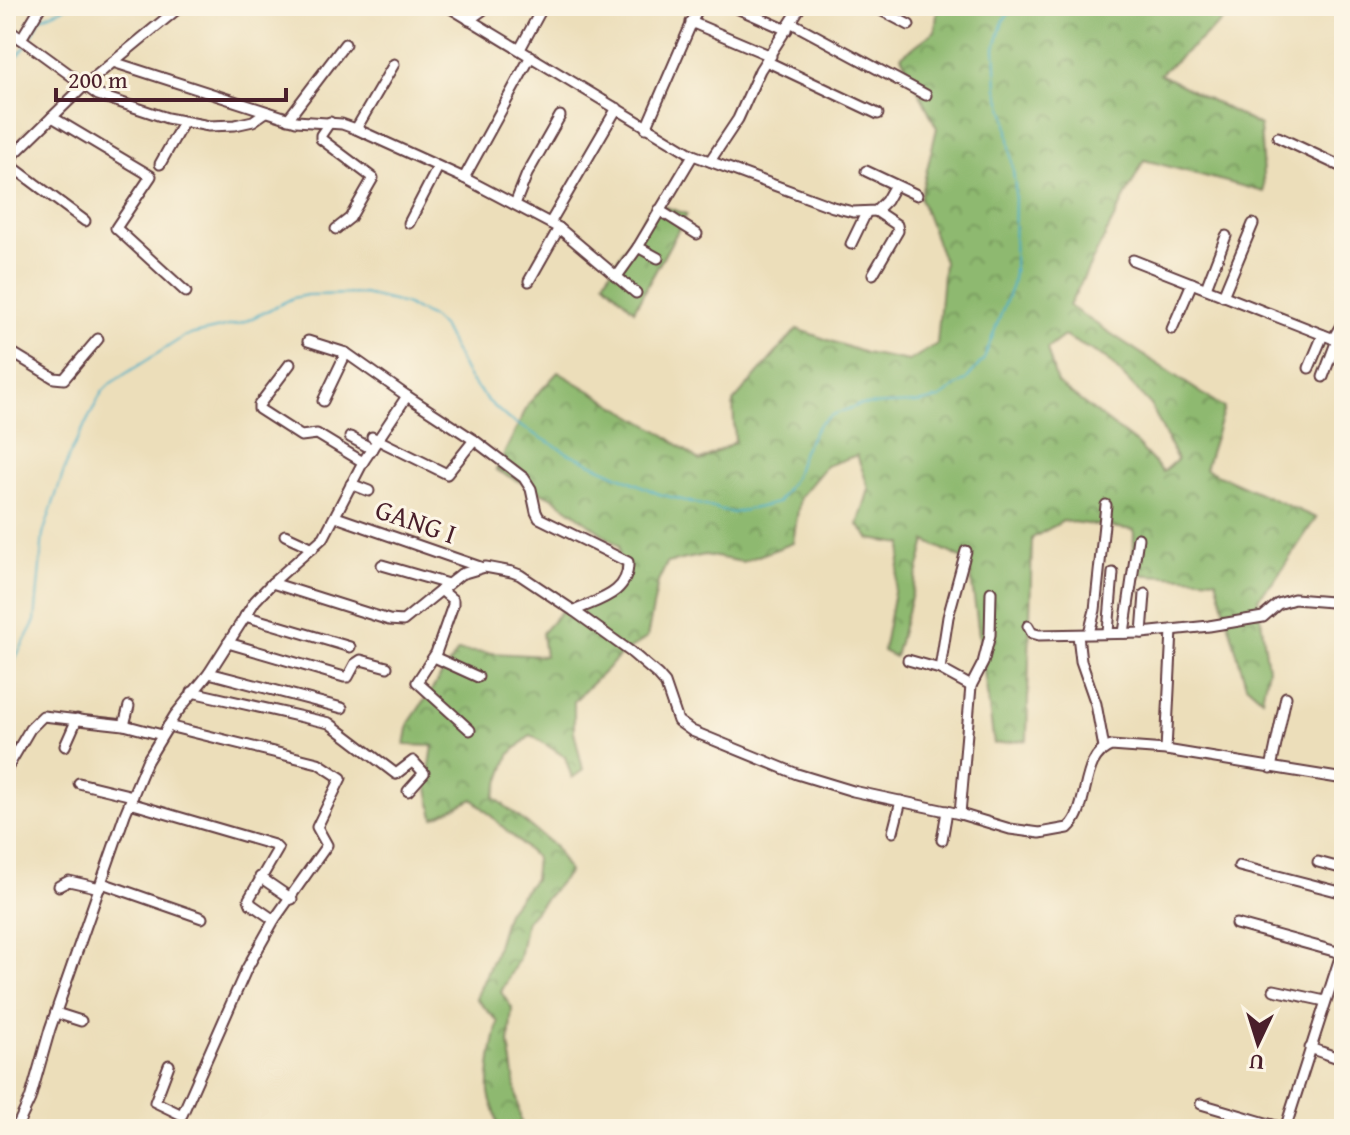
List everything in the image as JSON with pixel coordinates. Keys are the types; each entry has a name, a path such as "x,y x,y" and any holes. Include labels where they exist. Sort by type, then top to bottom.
{"street":[{"path":"26,41 41,6"},
{"path":"85,221 6,162 85,85 181,6"},
{"path":"646,128 699,6"},
{"path":"732,6 789,27 926,95"},
{"path":"710,161 738,119 760,70 801,6"},
{"path":"873,6 909,25"},
{"path":"452,7 693,155 833,207 871,212 897,225 898,231 873,274"},
{"path":"469,20 483,10"},
{"path":"520,49 540,12"},
{"path":"691,22 878,114"},
{"path":"8,33 26,41 98,95 183,123 235,125 253,121 266,112"},
{"path":"288,119 345,44"},
{"path":"464,178 531,56"},
{"path":"113,62 288,119 309,123 330,122 356,129 464,178 554,225 636,293"},
{"path":"356,129 394,64"},
{"path":"529,281 554,225 617,108"},
{"path":"515,204 527,174 560,116"},
{"path":"52,117 151,176 116,228 186,292"},
{"path":"330,122 321,139 373,178 350,218 336,229"},
{"path":"160,164 183,123"},
{"path":"1278,137 1344,168"},
{"path":"618,275 693,155"},
{"path":"409,223 438,167"},
{"path":"866,171 917,195"},
{"path":"851,244 871,212 895,185"},
{"path":"659,210 697,234"},
{"path":"1223,296 1253,224"},
{"path":"1206,288 1226,236"},
{"path":"638,247 658,258"},
{"path":"1133,260 1334,339"},
{"path":"1172,329 1192,283"},
{"path":"1323,377 1334,339 1344,320"},
{"path":"6,349 54,378 64,379 98,339"},
{"path":"1309,368 1334,339"},
{"path":"308,341 346,353 524,478 531,489 537,516 628,562 623,586 574,611"},
{"path":"323,401 346,353"},
{"path":"290,364 259,409 301,436 317,434 363,462"},
{"path":"16,1129 41,1069 56,1013 147,761 261,593 324,537 374,442 407,396"},
{"path":"350,437 374,442 447,474 474,440"},
{"path":"351,484 369,491"},
{"path":"1106,505 1095,610 1084,634 1081,661 1096,704 1104,748 1166,750 1344,779"},
{"name":"GANG I","path":"336,517 481,567 520,575 631,652 665,683 674,715 683,726 797,774 853,791 1018,830 1051,832 1068,828 1077,816 1092,768 1104,748"},
{"path":"285,535 313,548"},
{"path":"1124,633 1138,538"},
{"path":"940,669 948,617 966,551"},
{"path":"382,565 444,587 454,602 434,657 418,684 470,730"},
{"path":"272,583 396,621 407,619 461,574 481,567"},
{"path":"1108,632 1113,573"},
{"path":"960,814 971,686 986,654 991,592"},
{"path":"1142,633 1145,594"},
{"path":"1028,626 1032,633 1039,635 1142,633 1263,617 1285,601 1307,599 1344,603"},
{"path":"245,616 350,647"},
{"path":"1166,750 1172,630"},
{"path":"228,643 344,677 348,677 361,660 387,667"},
{"path":"434,657 478,677"},
{"path":"908,660 940,669 971,686"},
{"path":"209,673 342,708"},
{"path":"192,692 329,723 396,774 413,761 424,773 408,791"},
{"path":"1271,768 1286,697"},
{"path":"124,725 129,706"},
{"path":"6,770 40,716 165,731 318,763 340,776 340,783 317,827 327,845 292,899 274,920 246,970 182,1115 155,1102 169,1065"},
{"path":"65,746 77,719"},
{"path":"79,783 274,845 277,851 260,877 249,903 274,920"},
{"path":"893,832 901,801"},
{"path":"942,840 947,811"},
{"path":"1318,862 1344,869"},
{"path":"1239,866 1344,893"},
{"path":"260,877 292,899"},
{"path":"59,886 69,881 101,886 202,918"},
{"path":"1201,1104 1285,1129 1343,949 1236,924"},
{"path":"1274,990 1325,1001"},
{"path":"56,1013 81,1021"},
{"path":"1310,1048 1344,1060"}],"green space":[{"path":"938,6 1240,6 1160,74 1260,126 1264,192 1144,160 1069,306 1224,408 1205,469 1316,518 1275,580 1258,598 1268,668 1262,699 1246,685 1216,579 1133,574 1134,530 1063,521 1032,538 1027,740 994,744 969,562 926,541 895,657 883,651 903,544 870,539 858,525 869,489 857,455 826,466 800,497 793,543 742,562 705,555 667,563 658,582 647,638 622,654 574,701 574,731 583,770 572,778 565,757 531,735 509,755 494,797 554,846 569,872 526,921 519,958 501,992 512,1008 509,1043 522,1129 497,1129 489,1083 498,1022 476,998 494,956 507,912 534,879 536,858 473,799 434,818 427,784 433,746 405,745 409,723 458,651 545,656 542,633 561,611 620,589 619,546 555,499 496,470 529,403 558,372 662,433 700,461 735,442 733,402 797,329 865,353 909,361 937,344 944,262 920,198 937,128 901,56 935,31","holes":["1064,336 1106,358 1151,405 1177,460 1163,472 1137,444 1057,383 1047,349"]},
{"path":"653,203 687,214 634,310 604,281"}],"waterway":[{"path":"29,41 41,18 69,6"},
{"path":"6,676 35,621 43,534 69,456 102,392 111,383 185,336 242,323 293,298 364,294 405,304 442,326 468,377 508,419 568,453 659,494 733,513 777,503 794,478 803,451 819,424 832,415 859,405 918,403 940,398 966,380 984,359 1012,285 1015,186 1006,116 997,89 995,48 1003,21 1012,10 1021,6"},
{"path":"6,70 26,46"}]}
